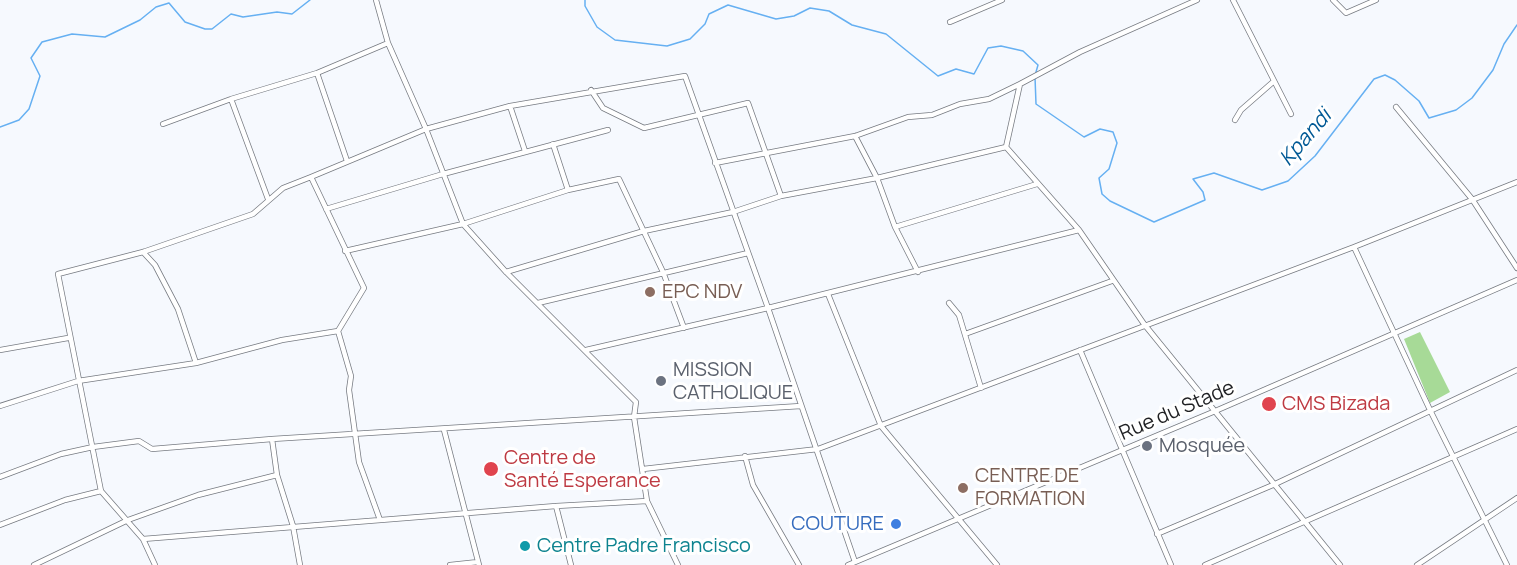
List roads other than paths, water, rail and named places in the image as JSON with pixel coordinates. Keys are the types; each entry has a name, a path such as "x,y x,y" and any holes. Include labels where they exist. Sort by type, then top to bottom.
{"street":[{"path":"376,0 388,43 426,129 463,224 506,272 636,402 634,417 647,501 678,565"},
{"path":"950,22 1002,0"},
{"path":"715,163 855,136 908,117 932,115 960,104 989,99 1080,52 1197,0"},
{"path":"1233,0 1291,114"},
{"path":"1333,0 1346,13 1376,0"},
{"path":"163,124 231,99 317,74 388,43"},
{"path":"317,74 347,160"},
{"path":"155,565 142,539 128,520 100,491 93,447 68,338 58,274 143,252 253,214 283,188 426,129 510,106 591,90 644,84 685,76 818,449 855,562"},
{"path":"1234,120 1241,110 1274,82"},
{"path":"1006,147 1020,84"},
{"path":"591,90 603,108 644,128 748,103 781,196"},
{"path":"231,99 268,199"},
{"path":"510,106 525,151"},
{"path":"1396,107 1472,199 1517,268"},
{"path":"326,209 525,151 608,130"},
{"path":"855,136 877,178 894,227 918,272"},
{"path":"553,144 568,190"},
{"path":"506,272 644,231 734,213 781,196 877,178 1006,147"},
{"path":"1006,147 1079,230 1112,281 1144,324 1213,412 1340,565"},
{"path":"311,177 364,288 338,331 351,376 349,390 359,462 380,520"},
{"path":"345,250 463,224 568,190 619,179 663,272 684,328"},
{"path":"643,469 818,449 1144,324 1354,247 1517,182"},
{"path":"894,227 1037,184"},
{"path":"586,350 828,294 1079,230"},
{"path":"1354,247 1430,410 1507,565"},
{"path":"143,252 155,265 178,309 196,363"},
{"path":"538,303 748,253"},
{"name":"Rue du Stade","path":"848,565 1213,412 1517,280"},
{"path":"965,334 1112,281"},
{"path":"828,294 881,426 997,565"},
{"path":"949,303 956,311 965,334 981,388"},
{"path":"0,406 78,381 196,363 282,340 338,331"},
{"path":"0,350 68,338"},
{"path":"1080,350 1120,451 1171,565"},
{"path":"1157,534 1273,484 1517,370"},
{"path":"0,477 61,454 138,441 152,449 272,439 801,406"},
{"path":"1205,565 1517,429"},
{"path":"444,430 479,563 450,565"},
{"path":"272,439 277,475 293,526 300,565"},
{"path":"745,456 753,485 799,565"},
{"path":"34,565 128,520 198,495 277,475"},
{"path":"0,525 100,491"},
{"path":"1417,565 1517,498"},
{"path":"142,539 556,506 647,501"},
{"path":"556,506 571,565"}],"waterway":[{"path":"0,127 19,120 29,109 40,76 31,58 42,42 72,34 105,37 140,20 156,7 169,3 185,22 212,29 231,14 243,17 277,12 292,14 310,0"},
{"name":"Kpandi","path":"585,0 585,6 597,27 615,40 667,46 690,39 705,24 709,14 728,5 776,19 794,16 810,8 829,11 852,25 886,34 938,76 956,69 974,74 988,48 1001,46 1023,51 1038,65 1036,72"},
{"name":"Kpandi","path":"1035,77 1036,104 1084,137 1100,129 1113,132 1117,143 1109,169 1099,178 1102,194 1110,201 1154,222 1205,200 1203,192 1193,179 1214,173 1262,190 1288,181 1315,156 1374,79 1385,75 1395,80 1419,101 1429,118 1456,110 1472,98 1493,70 1504,44 1517,25"}],"place":[{"name":"EPC NDV","path":"650,292"},
{"name":"MISSION CATHOLIQUE","path":"661,381"},
{"name":"CMS Bizada","path":"1269,404"},
{"name":"Mosquée","path":"1147,446"},
{"name":"Centre de Santé Esperance","path":"491,469"},
{"name":"CENTRE DE FORMATION","path":"963,488"},
{"name":"COUTURE","path":"896,524"},
{"name":"Centre Padre Francisco","path":"525,546"}]}
